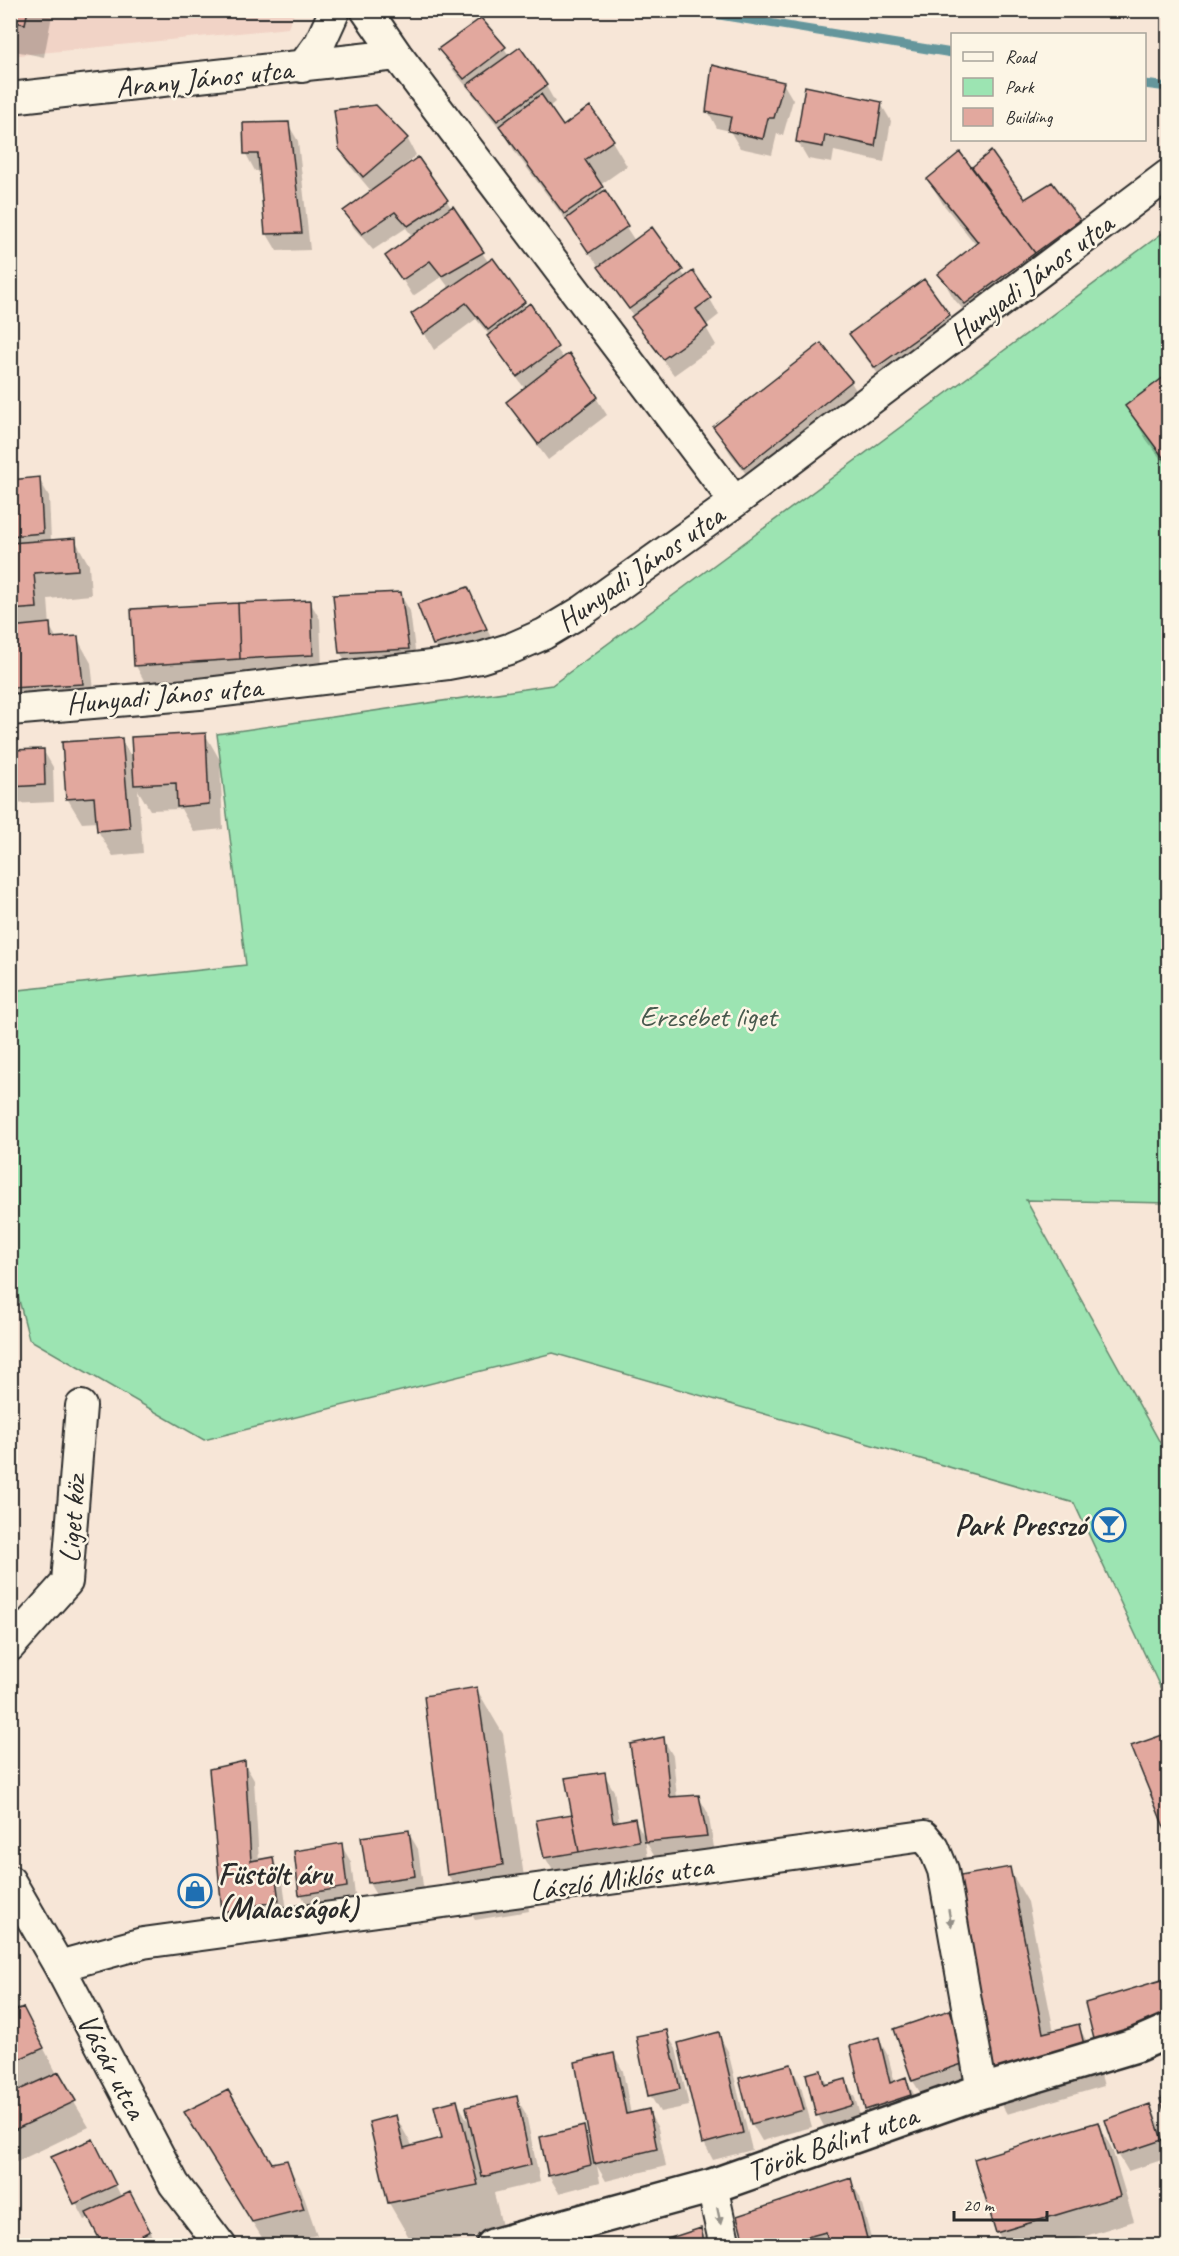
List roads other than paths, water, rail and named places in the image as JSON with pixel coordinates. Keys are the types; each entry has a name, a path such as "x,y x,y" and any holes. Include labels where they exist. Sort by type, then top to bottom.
{"street":[{"path":"302,67 320,43 335,10"},
{"path":"366,10 397,56 735,502"},
{"name":"Arany János utca","path":"10,98 397,56"},
{"name":"Hunyadi János utca","path":"10,710 199,694 448,664 480,658 512,648 544,634 584,610 735,502 1168,175"},
{"name":"Liget köz","path":"10,1646 67,1582 81,1406"},
{"name":"László Miklós utca","path":"59,1966 143,1943 924,1836 941,1861 982,2091"},
{"name":"Vásár utca","path":"10,1881 59,1966 174,2184 220,2246"},
{"name":"Török Bálint utca","path":"493,2246 712,2186 982,2091 1136,2045 1168,2031"},
{"path":"712,2186 725,2246"}],"waterway":[{"path":"689,10 951,53"},
{"path":"1146,84 1168,87"}],"place":[{"name":"Park Presszó","path":"1109,1525"},
{"name":"Füstölt áru (Malacságok)","path":"195,1891"}],"park label":[{"name":"Erzsébet liget","path":"708,1016"}]}
